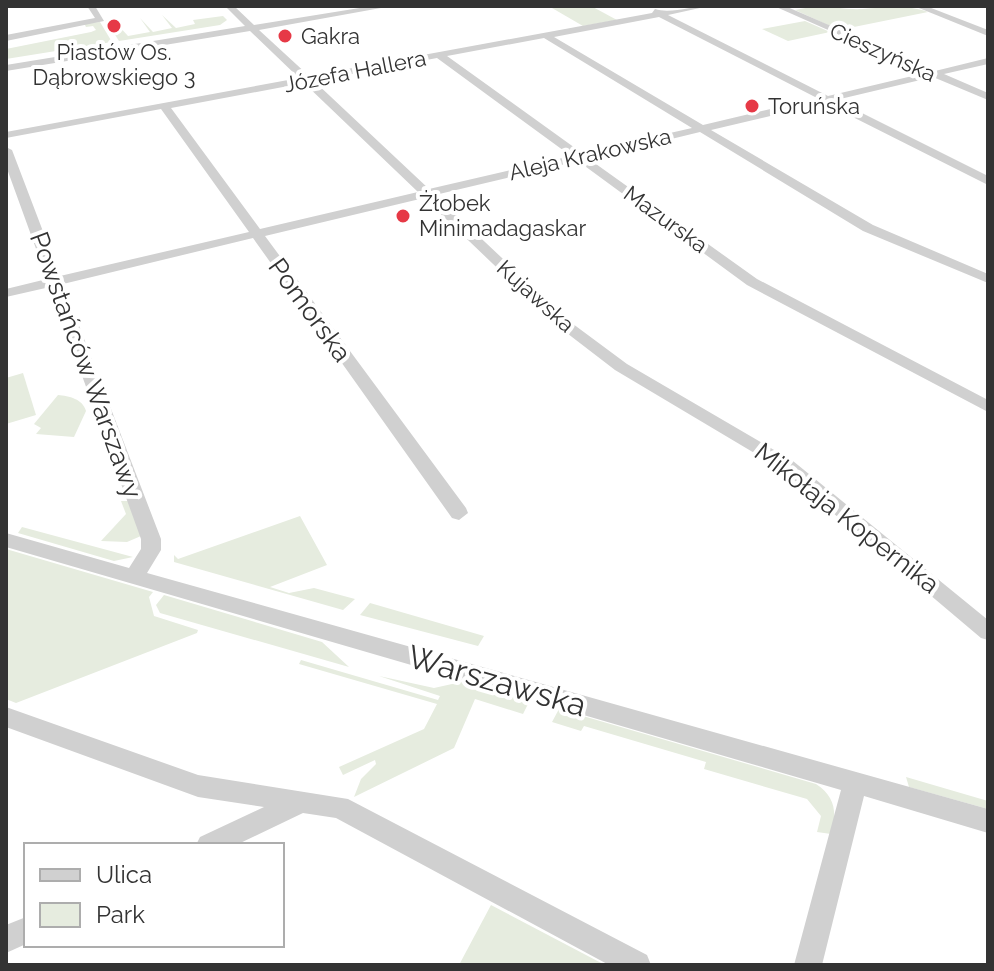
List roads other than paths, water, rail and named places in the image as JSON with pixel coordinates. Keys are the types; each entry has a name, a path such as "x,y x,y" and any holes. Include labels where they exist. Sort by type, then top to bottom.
{"street":[{"name":"Kujawska","path":"229,6 564,324 658,391"},
{"path":"6,66 366,6"},
{"path":"251,26 388,6"},
{"path":"643,6 988,181"},
{"name":"Józefa Hallera","path":"6,135 705,6"},
{"name":"Cieszyńska","path":"778,6 988,97"},
{"path":"918,6 988,33"},
{"path":"17,24 96,12"},
{"path":"6,38 96,12"},
{"path":"545,35 868,228 985,278"},
{"name":"Mazurska","path":"439,55 752,282 861,343 988,407"},
{"name":"Aleja Krakowska","path":"6,293 988,61"},
{"name":"Pomorska","path":"164,106 459,513"},
{"name":"Powstańców Warszawy","path":"6,150 151,539 151,550 134,577"},
{"name":"Mikołaja Kopernika","path":"658,391 787,465 988,632"},
{"name":"Warszawska","path":"6,540 988,821"},
{"path":"6,717 198,786 280,800 307,799 339,807 637,965"},
{"path":"808,965 855,784"},
{"path":"213,843 307,799"}],"place":[{"name":"Piastów Os. Dąbrowskiego 3","path":"114,26"},
{"name":"Gakra","path":"285,36"},
{"name":"Toruńska","path":"752,106"},
{"name":"Żłobek Minimadagaskar","path":"403,216"}]}
